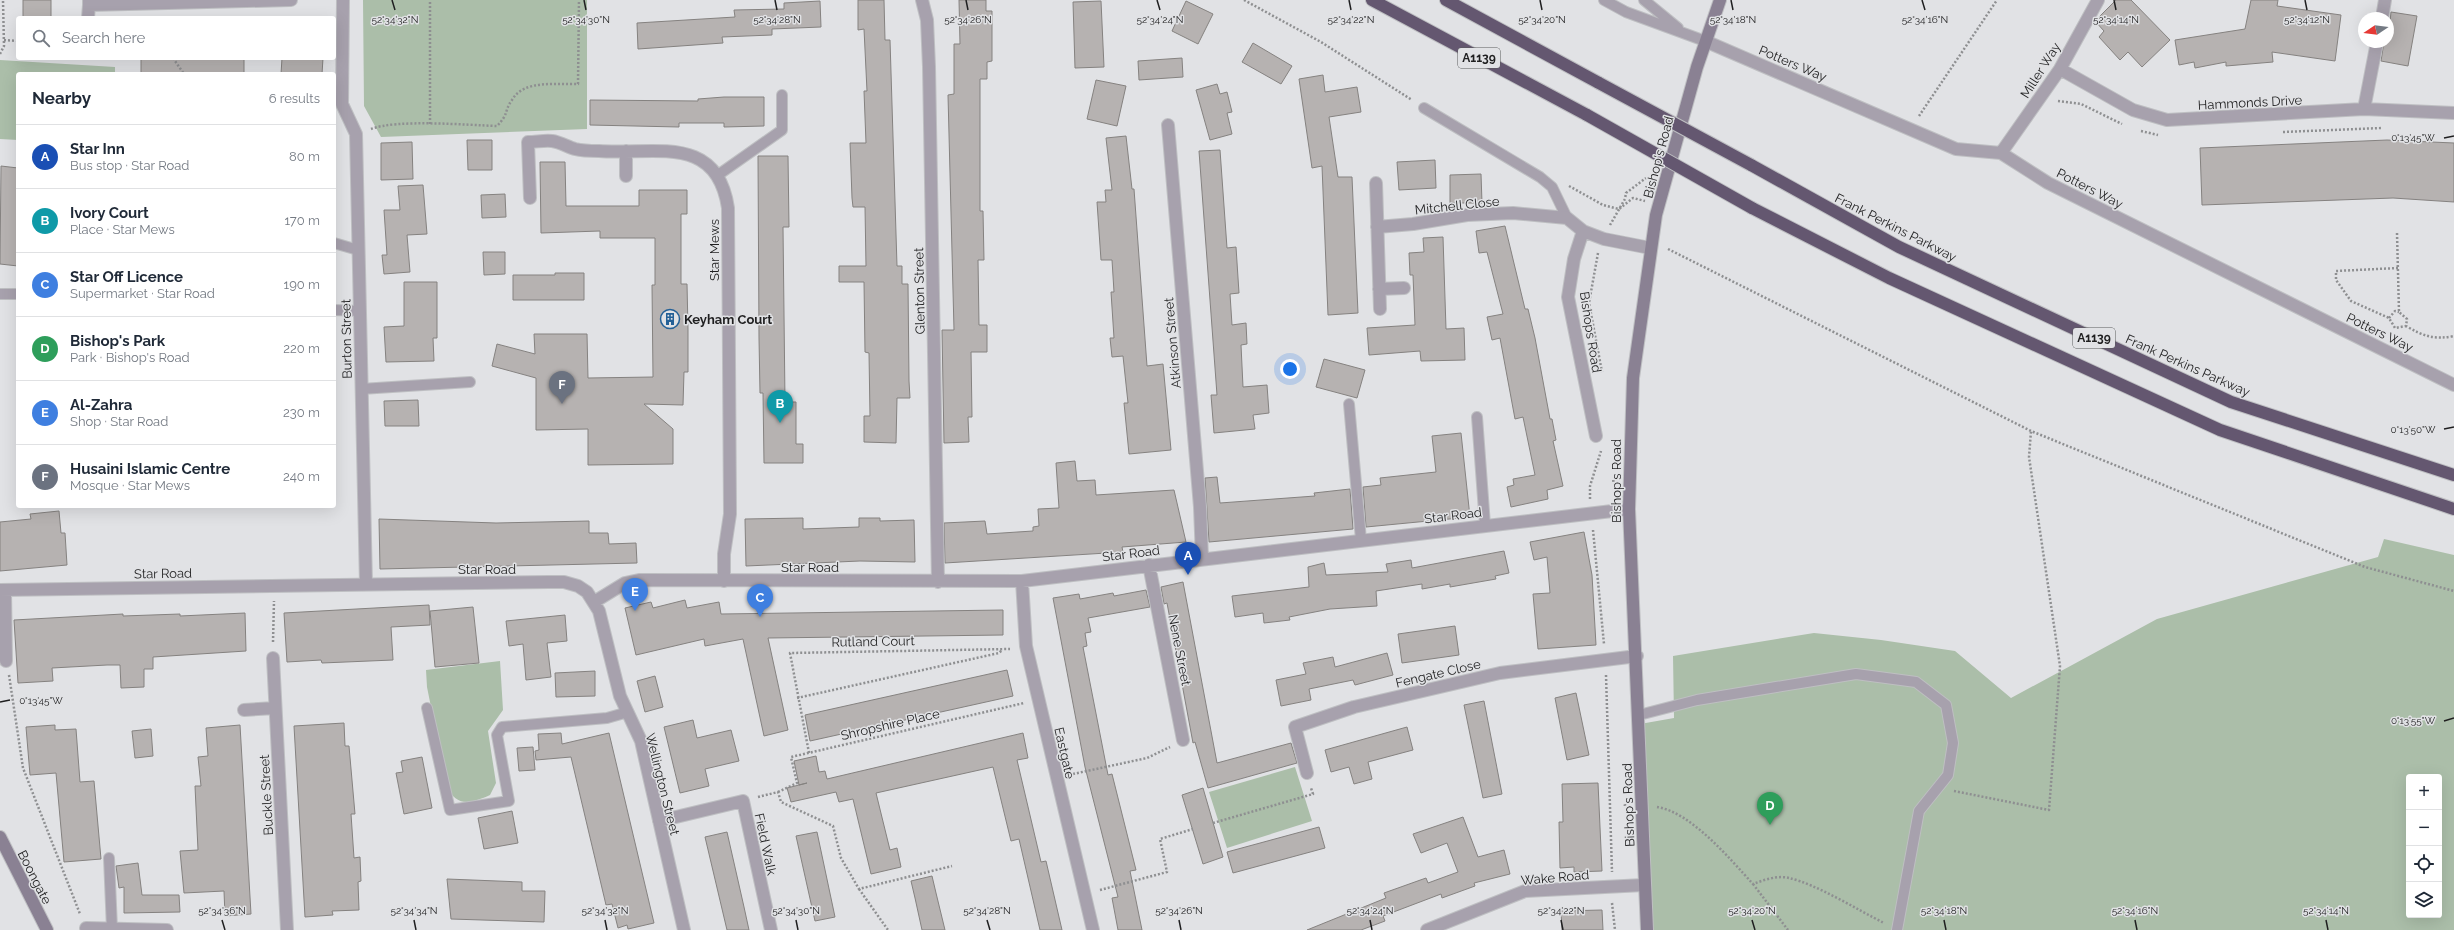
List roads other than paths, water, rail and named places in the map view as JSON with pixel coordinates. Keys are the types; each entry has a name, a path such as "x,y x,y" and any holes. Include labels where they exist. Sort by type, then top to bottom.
{"highway":[{"name":"A1139","path":"1372,0 1587,115 1752,208 1889,278 2220,430 2454,509"},
{"name":"Frank Perkins Parkway","path":"1446,0 1599,82 1899,247 2231,402 2454,475"}],"street":[{"path":"88,16 89,2 292,0"},
{"name":"Burton Street","path":"343,0 338,104 356,134 366,584"},
{"name":"Glenton Street","path":"922,0 927,20 929,67 938,582"},
{"name":"Bishop's Road","path":"1647,930 1644,885 1637,656 1629,509 1634,378 1650,248 1656,215 1705,41 1720,0"},
{"name":"Miller Way","path":"2001,153 2060,69 2098,0"},
{"path":"2383,12 2385,0"},
{"name":"Potters Way","path":"1705,41 1911,128 1956,149 2001,153 2048,183 2454,385"},
{"path":"2364,109 2376,48"},
{"name":"Hammonds Drive","path":"2060,69 2133,110 2167,120 2364,109 2454,113"},
{"name":"Atkinson Street","path":"1168,125 1200,507 1202,558"},
{"name":"Star Mews","path":"530,198 528,142 553,141 577,150 674,150 706,163 718,174 726,192 728,208 730,514 724,554 724,581"},
{"path":"626,151 626,176"},
{"path":"1376,183 1380,309"},
{"name":"Mitchell Close","path":"1377,227 1413,224 1467,215 1513,213 1567,218"},
{"path":"1567,218 1583,231 1604,239 1650,248"},
{"name":"Bishops Road","path":"1583,231 1574,259 1568,296 1596,436"},
{"path":"1379,289 1404,288"},
{"name":"Star Road","path":"2,590 564,582 578,586 587,592 594,602 625,583 639,580 938,582 1022,581 1202,558 1629,509"},
{"name":"Nene Street","path":"1149,565 1183,740"},
{"name":"Eastgate","path":"1022,581 1026,646 1093,930"},
{"path":"2,590 6,661"},
{"name":"Wellington Street","path":"594,602 604,628 620,696 640,741 684,930"},
{"name":"Fengate Close","path":"1307,773 1295,727 1354,707 1500,673 1637,656"},
{"name":"Buckle Street","path":"273,658 287,930"},
{"path":"244,710 275,708"},
{"name":"Field Walk","path":"659,822 743,801 771,930"},
{"name":"Boongate","path":"0,836 47,930"},
{"name":"Wake Road","path":"1427,930 1525,891 1644,885"},
{"path":"86,928 167,930"}],"lane":[{"path":"1604,0 1626,12 1705,41"},
{"path":"1644,0 1685,33"},
{"path":"718,174 782,130 782,95"},
{"path":"1424,108 1540,177 1552,187 1567,218"},
{"path":"336,244 358,250"},
{"path":"0,294 16,294"},
{"path":"336,310 360,312"},
{"path":"361,389 470,382"},
{"path":"1349,404 1361,540"},
{"path":"1477,417 1485,525"},
{"path":"1639,715 1697,700 1856,674 1916,682 1946,705 1953,743 1948,775 1919,811 1897,930"},
{"path":"427,708 450,810 509,801 497,735 502,727 607,718 628,712"},
{"path":"109,858 112,929"}],"place":[{"name":"Keyham Court","path":"670,319"},
{"name":"Husaini Islamic Centre","path":"562,404"},
{"name":"Ivory Court","path":"780,423"},
{"name":"Star Inn","path":"1188,575"},
{"name":"Al-Zahra","path":"635,611"},
{"name":"Star Off Licence","path":"760,617"},
{"name":"Bishop's Park","path":"1770,825"}]}
